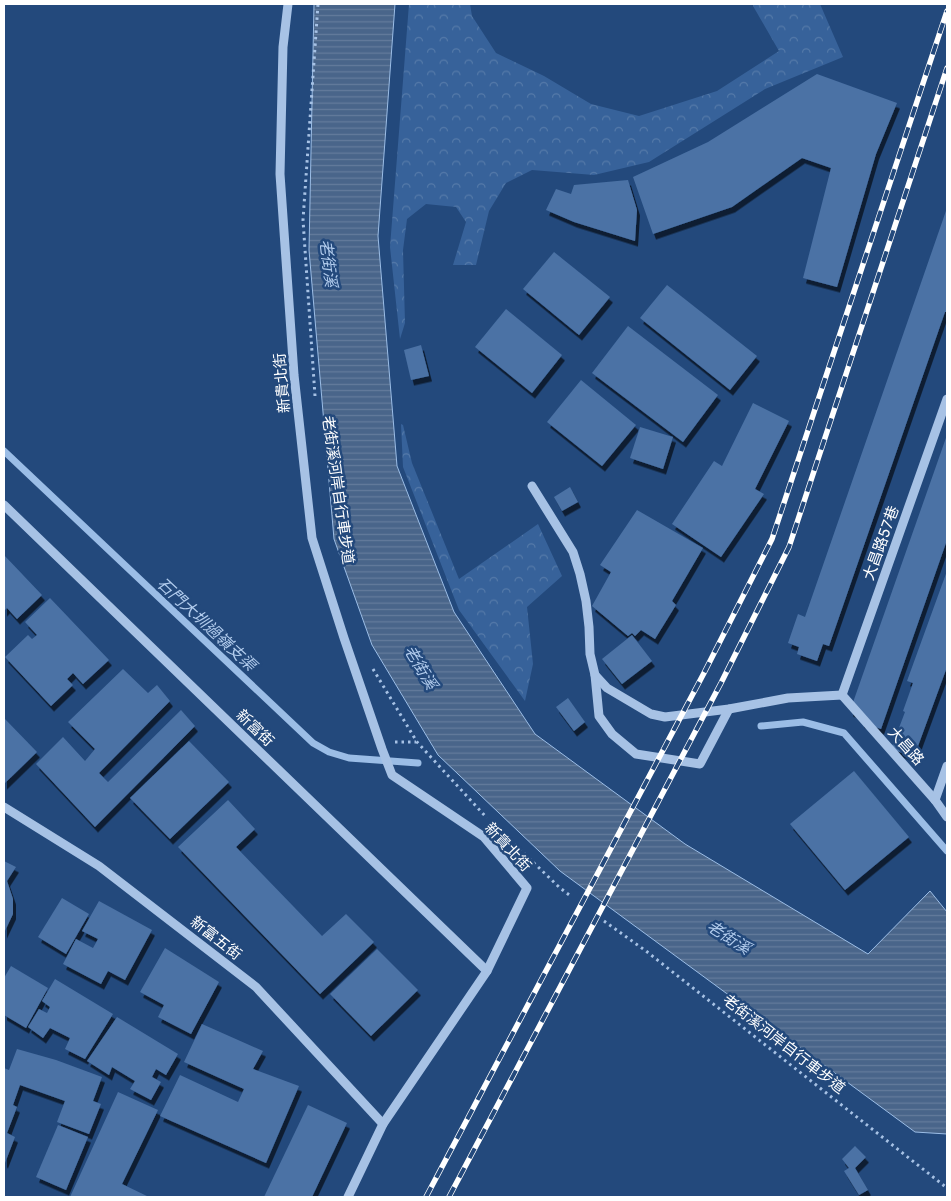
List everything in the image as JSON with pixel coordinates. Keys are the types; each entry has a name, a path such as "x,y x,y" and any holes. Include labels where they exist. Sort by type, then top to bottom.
{"street":[{"name":"新貴北街","path":"288,4 283,47 280,174 294,375 312,538 392,775 484,837 527,888 487,971"},
{"name":"大昌路57巷","path":"842,695 947,399"},
{"path":"532,486 573,552 586,601 590,654 595,675 599,716 612,734 636,754 700,764 729,709"},
{"name":"新富街","path":"4,505 487,971"},
{"path":"595,675 607,688 651,714 665,717 729,709 788,698 842,695"},
{"name":"大昌路","path":"842,695 935,800 947,818"},
{"path":"935,800 947,766"},
{"name":"新富五街","path":"4,807 99,866 256,987 383,1124"},
{"path":"348,1197 383,1124 487,971"}],"path":[{"name":"老街溪河岸自行車步道","path":"315,406 303,220 318,4"},
{"path":"372,667 417,742 493,824"},
{"path":"507,837 560,888 572,897"},
{"name":"老街溪河岸自行車步道","path":"604,921 662,963 947,1188"}],"green space":[{"path":"409,4 470,4 472,16 496,53 544,76 591,104 639,116 717,91 779,51 753,6 754,4 820,4 843,57 765,89 649,162 594,175 532,170 506,183 489,211 476,265 453,265 466,222 456,207 426,204 407,219 403,250 405,323 400,339 390,247"},
{"path":"401,424 403,425 412,463 459,579 538,524 562,576 527,607 533,664 525,701 459,610 403,467"}],"water":[{"name":"老街溪","path":"314,4 395,4 378,236 397,466 454,612 535,734 685,844 868,954 930,891 947,912 947,1134 915,1132 560,871 438,755 372,645 334,539 309,250"}],"building":[{"path":"817,74 897,103 876,154 837,287 803,278 831,168 802,158 732,207 653,234 633,177 708,142"},
{"path":"628,180 637,210 635,241 574,222 546,210 556,189 571,194 574,185"},
{"path":"947,208 947,312 945,312 829,646 823,644 817,661 797,654 799,647 788,643 798,614 805,617"},
{"path":"554,252 610,297 579,335 523,289"},
{"path":"667,285 757,356 730,390 640,318"},
{"path":"506,309 562,355 532,393 475,347"},
{"path":"628,326 718,395 683,442 592,373"},
{"path":"421,345 429,376 411,380 404,350"},
{"path":"581,380 636,425 602,466 547,422"},
{"path":"753,403 789,421 755,489 764,494 721,557 672,524 714,461 722,466"},
{"path":"640,427 673,437 663,469 630,458"},
{"path":"947,435 947,540 881,729 861,722 863,715 850,711"},
{"path":"570,487 578,502 562,511 554,497"},
{"path":"637,510 703,548 672,601 676,605 655,639 641,630 635,636 632,633 628,636 592,606 611,572 600,565"},
{"path":"4,555 42,595 17,619 7,608 4,611"},
{"path":"947,571 947,667 914,757 891,749 905,712 903,711 913,683 907,681"},
{"path":"50,598 109,660 83,684 73,673 67,679 73,685 51,706 5,657 28,635 32,639 37,635 25,622"},
{"path":"632,635 652,661 622,684 602,659"},
{"path":"123,669 148,693 157,685 170,701 99,773 108,782 181,710 195,726 95,827 36,764 63,737 85,761 95,749 68,722"},
{"path":"568,698 585,722 574,731 556,707"},
{"path":"4,718 37,752 4,784"},
{"path":"189,741 229,782 170,839 130,798"},
{"path":"854,771 909,837 845,890 790,824"},
{"path":"228,800 255,829 236,847 322,936 346,914 374,942 320,994 178,847"},
{"path":"4,861 16,867 7,881 13,899 13,914 4,933"},
{"path":"62,898 89,914 66,954 38,937"},
{"path":"99,901 152,930 125,980 108,971 101,984 63,964 76,939 93,948 98,939 82,931"},
{"path":"165,948 219,982 191,1034 158,1017 164,1005 140,992"},
{"path":"377,949 418,990 371,1036 330,994"},
{"path":"11,966 48,988 26,1028 4,1015 4,978"},
{"path":"55,979 113,1014 85,1059 65,1049 70,1038 50,1028 43,1038 28,1027 39,1009 47,1013 50,1007 42,1001"},
{"path":"117,1017 178,1054 166,1075 156,1069 152,1077 161,1082 151,1100 130,1089 135,1081 112,1067 109,1075 87,1061"},
{"path":"202,1024 263,1051 253,1069 299,1086 266,1163 160,1116 180,1075 238,1102 244,1089 184,1062"},
{"path":"17,1049 56,1060 102,1077 93,1101 101,1104 89,1134 57,1122 65,1101 20,1085 13,1105 17,1107 7,1133 15,1137 5,1163 4,1068 9,1070"},
{"path":"118,1092 158,1110 122,1184 149,1197 70,1197"},
{"path":"308,1105 347,1123 312,1197 264,1197"},
{"path":"58,1125 88,1137 66,1190 36,1177"},
{"path":"855,1146 866,1157 855,1168 868,1190 859,1195 844,1171 849,1168 842,1159"}],"waterway":[{"name":"石門大圳過嶺支渠","path":"4,451 313,743 329,752 349,758 418,763"},
{"name":"石門大圳過嶺支渠","path":"761,726 803,722 844,733 947,851"}],"railway":[{"path":"426,1197 704,673 772,539 947,11"},
{"path":"449,1197 721,683 789,547 947,68"}]}
